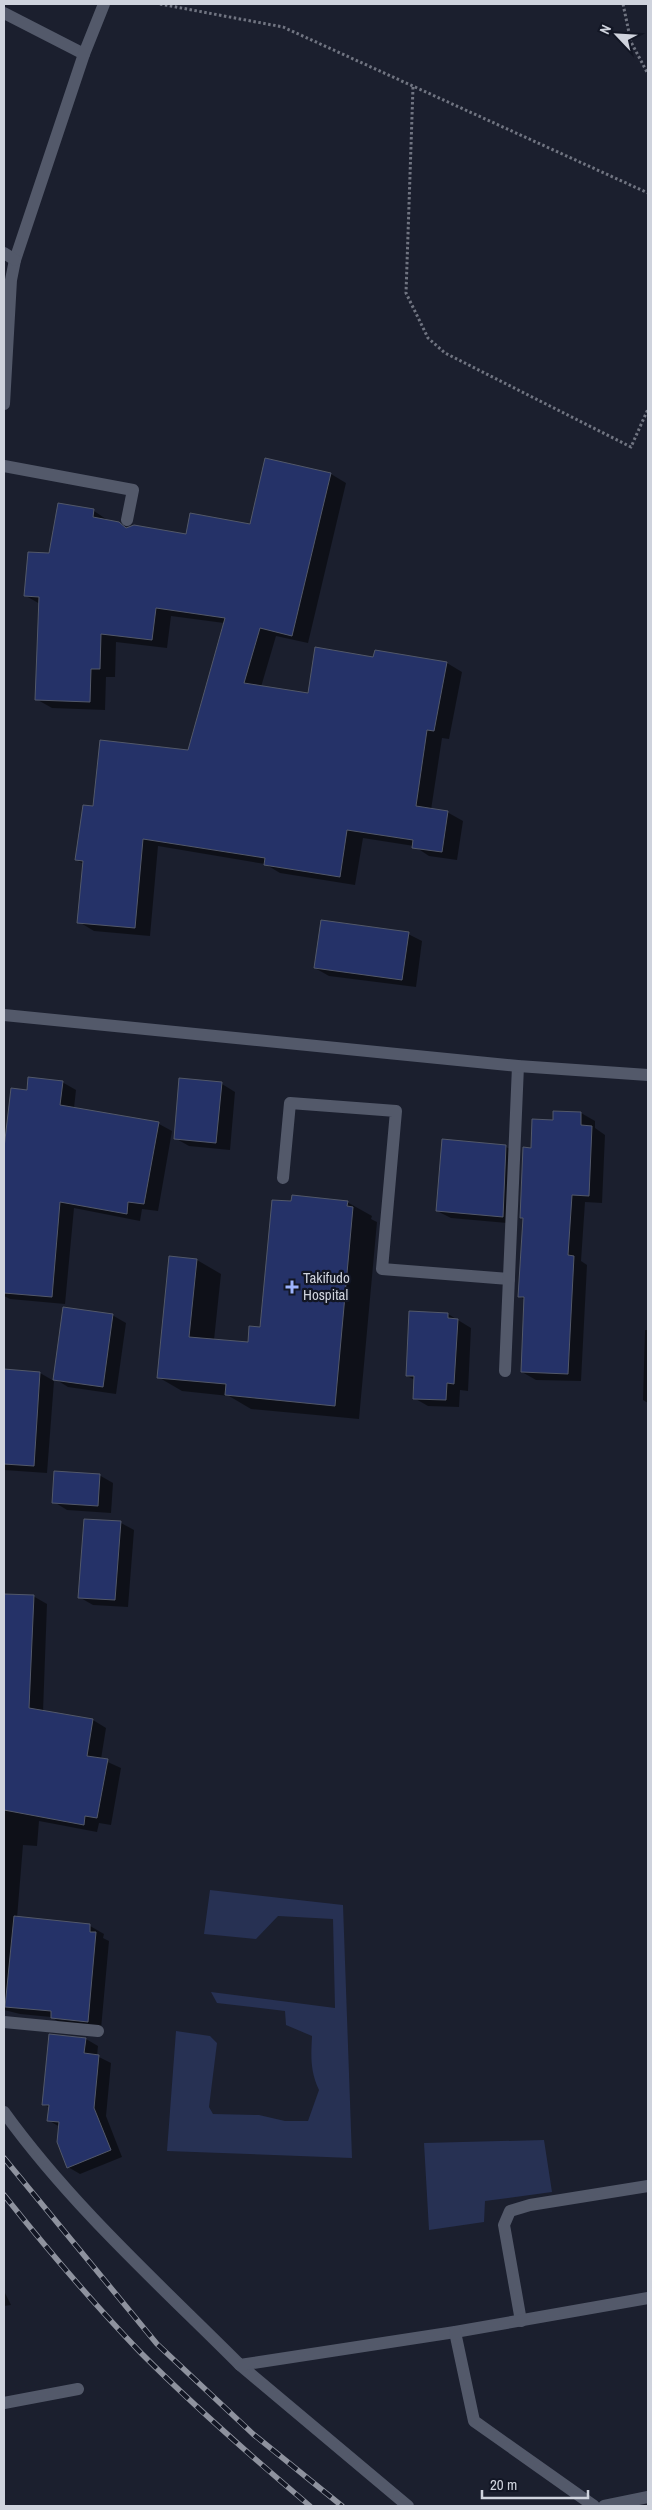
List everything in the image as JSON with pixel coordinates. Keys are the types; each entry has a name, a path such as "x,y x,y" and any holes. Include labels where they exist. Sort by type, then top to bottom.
{"street":[{"path":"4,404 11,280 15,260 84,54 104,4"},
{"path":"4,13 84,54"},
{"path":"4,253 15,260"},
{"path":"4,466 133,490 127,520"},
{"path":"4,1015 518,1066 648,1075"},
{"path":"505,1371 518,1066"},
{"path":"283,1178 290,1103 396,1111 382,1269 509,1279"},
{"path":"4,2022 98,2031"},
{"path":"4,2112 25,2141 118,2243 240,2365 408,2506"},
{"path":"521,2321 504,2225 510,2211 530,2205 648,2186"},
{"path":"240,2365 455,2332 648,2298"},
{"path":"455,2332 474,2421 594,2506"},
{"path":"4,2403 78,2390"},
{"path":"604,2506 648,2497"}],"path":[{"path":"160,4 282,27 648,193"},
{"path":"623,4 631,42 648,74"},
{"path":"413,87 406,293 428,338 445,353 631,447 648,409"}],"shaded area":[{"path":"210,1890 343,1905 352,2158 167,2151 176,2031 210,2036 217,2043 209,2107 213,2114 259,2115 285,2121 308,2121 319,2090 311,2057 312,2036 286,2025 285,2011 217,2003 211,1992 335,2008 333,1919 278,1916 256,1939 204,1934"},
{"path":"544,2140 552,2192 485,2201 484,2222 429,2230 424,2143"}],"building":[{"path":"265,458 331,473 292,636 260,628 244,683 308,693 315,647 373,657 375,650 447,662 434,731 427,730 416,806 448,811 442,852 412,848 413,840 347,830 340,877 264,865 265,858 143,839 135,928 77,923 83,861 75,860 83,805 93,806 100,740 188,750 225,618 156,608 152,640 101,634 100,669 91,669 90,702 35,700 39,597 24,596 28,552 49,553 58,503 94,509 93,517 119,522 126,528 134,525 186,534 190,513 250,524"},
{"path":"321,920 409,932 402,980 314,968"},
{"path":"28,1077 63,1081 60,1105 159,1122 144,1204 128,1202 127,1214 60,1202 52,1297 4,1293 4,1148 11,1088 27,1090"},
{"path":"179,1078 222,1082 216,1143 174,1139"},
{"path":"553,1111 581,1112 581,1125 592,1126 589,1196 572,1195 568,1255 574,1256 568,1374 521,1372 524,1297 518,1297 523,1218 520,1218 523,1147 531,1148 532,1119 553,1120"},
{"path":"442,1139 506,1145 503,1217 436,1211"},
{"path":"292,1195 348,1201 347,1206 353,1207 335,1406 225,1395 226,1384 157,1378 169,1256 197,1259 189,1337 248,1342 249,1326 260,1327 272,1200 291,1201"},
{"path":"63,1307 113,1314 103,1387 53,1380"},
{"path":"409,1311 448,1313 448,1318 458,1319 454,1384 447,1383 446,1400 413,1399 414,1376 406,1376"},
{"path":"4,1369 40,1372 34,1466 4,1464"},
{"path":"54,1471 100,1474 98,1506 52,1503"},
{"path":"84,1519 121,1521 115,1600 78,1598"},
{"path":"4,1594 34,1595 29,1708 93,1719 87,1756 108,1759 97,1818 85,1816 84,1825 4,1810"},
{"path":"14,1916 90,1924 90,1932 96,1932 88,2022 51,2018 51,2011 5,2007"},
{"path":"49,2034 86,2038 84,2053 99,2055 94,2108 111,2150 67,2168 57,2142 59,2122 47,2121 49,2105 42,2105"}],"railway":[{"path":"4,2158 157,2344 253,2434 342,2506"},
{"path":"4,2195 71,2276 141,2353 182,2393 310,2506"}],"place":[{"name":"Takifudo Hospital","path":"292,1287"}]}
